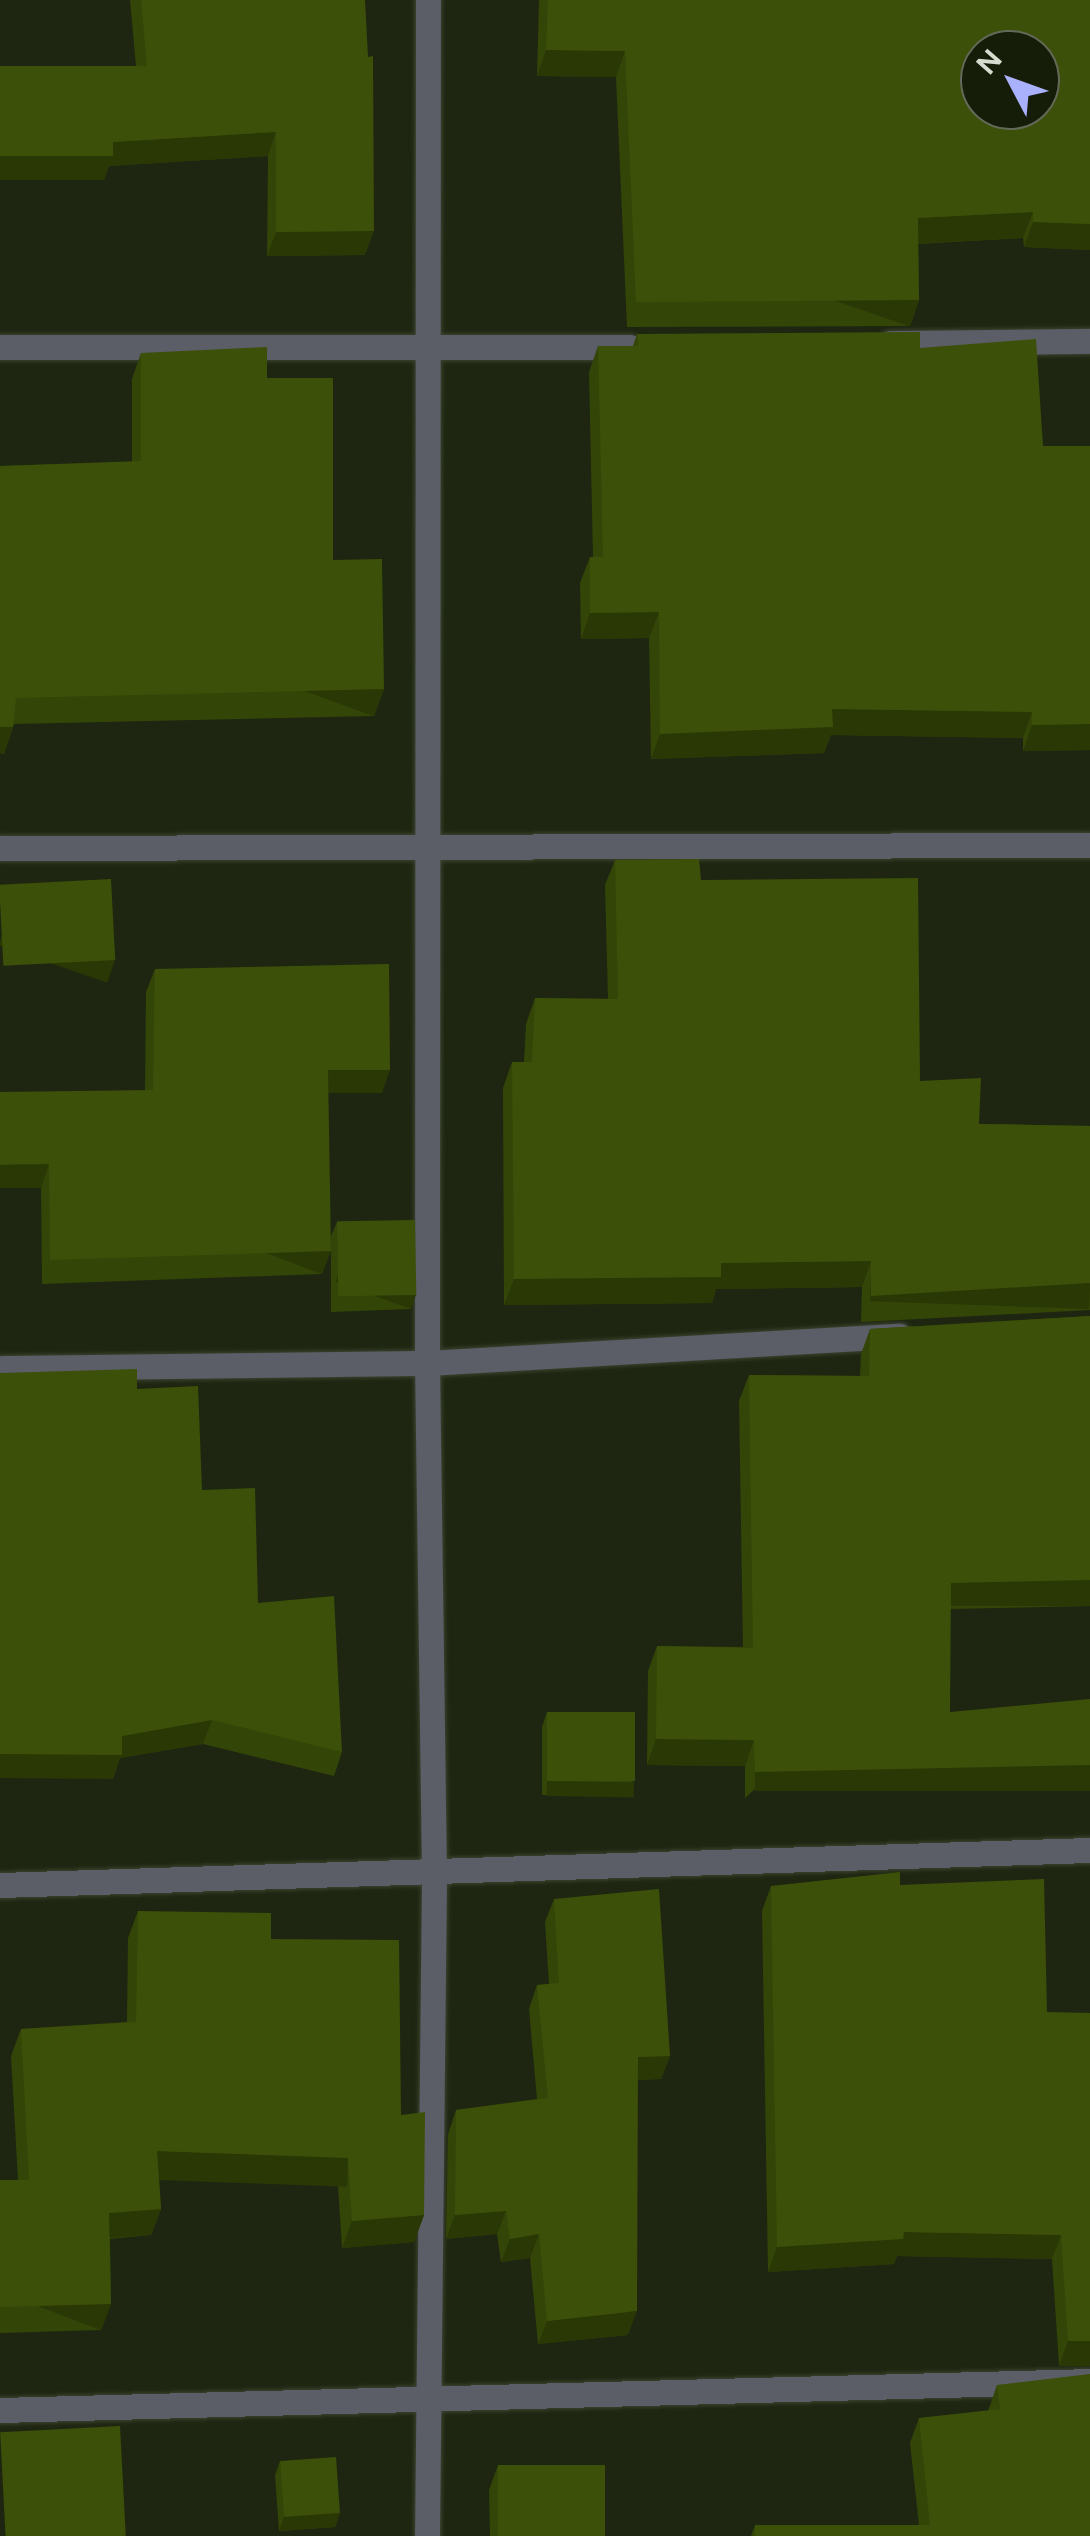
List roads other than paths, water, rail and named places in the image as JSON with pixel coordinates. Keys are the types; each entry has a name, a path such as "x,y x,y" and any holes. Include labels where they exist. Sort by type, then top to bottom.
{"street":[{"path":"427,2536 424,2402 434,1876 427,1363 428,0"},
{"path":"856,344 1090,341"},
{"path":"0,347 426,350 660,346"},
{"path":"0,848 427,842 1090,845"},
{"path":"0,1368 427,1363 934,1334"},
{"path":"0,1885 434,1876 1090,1850"},
{"path":"0,2410 424,2402 1090,2381"}]}
